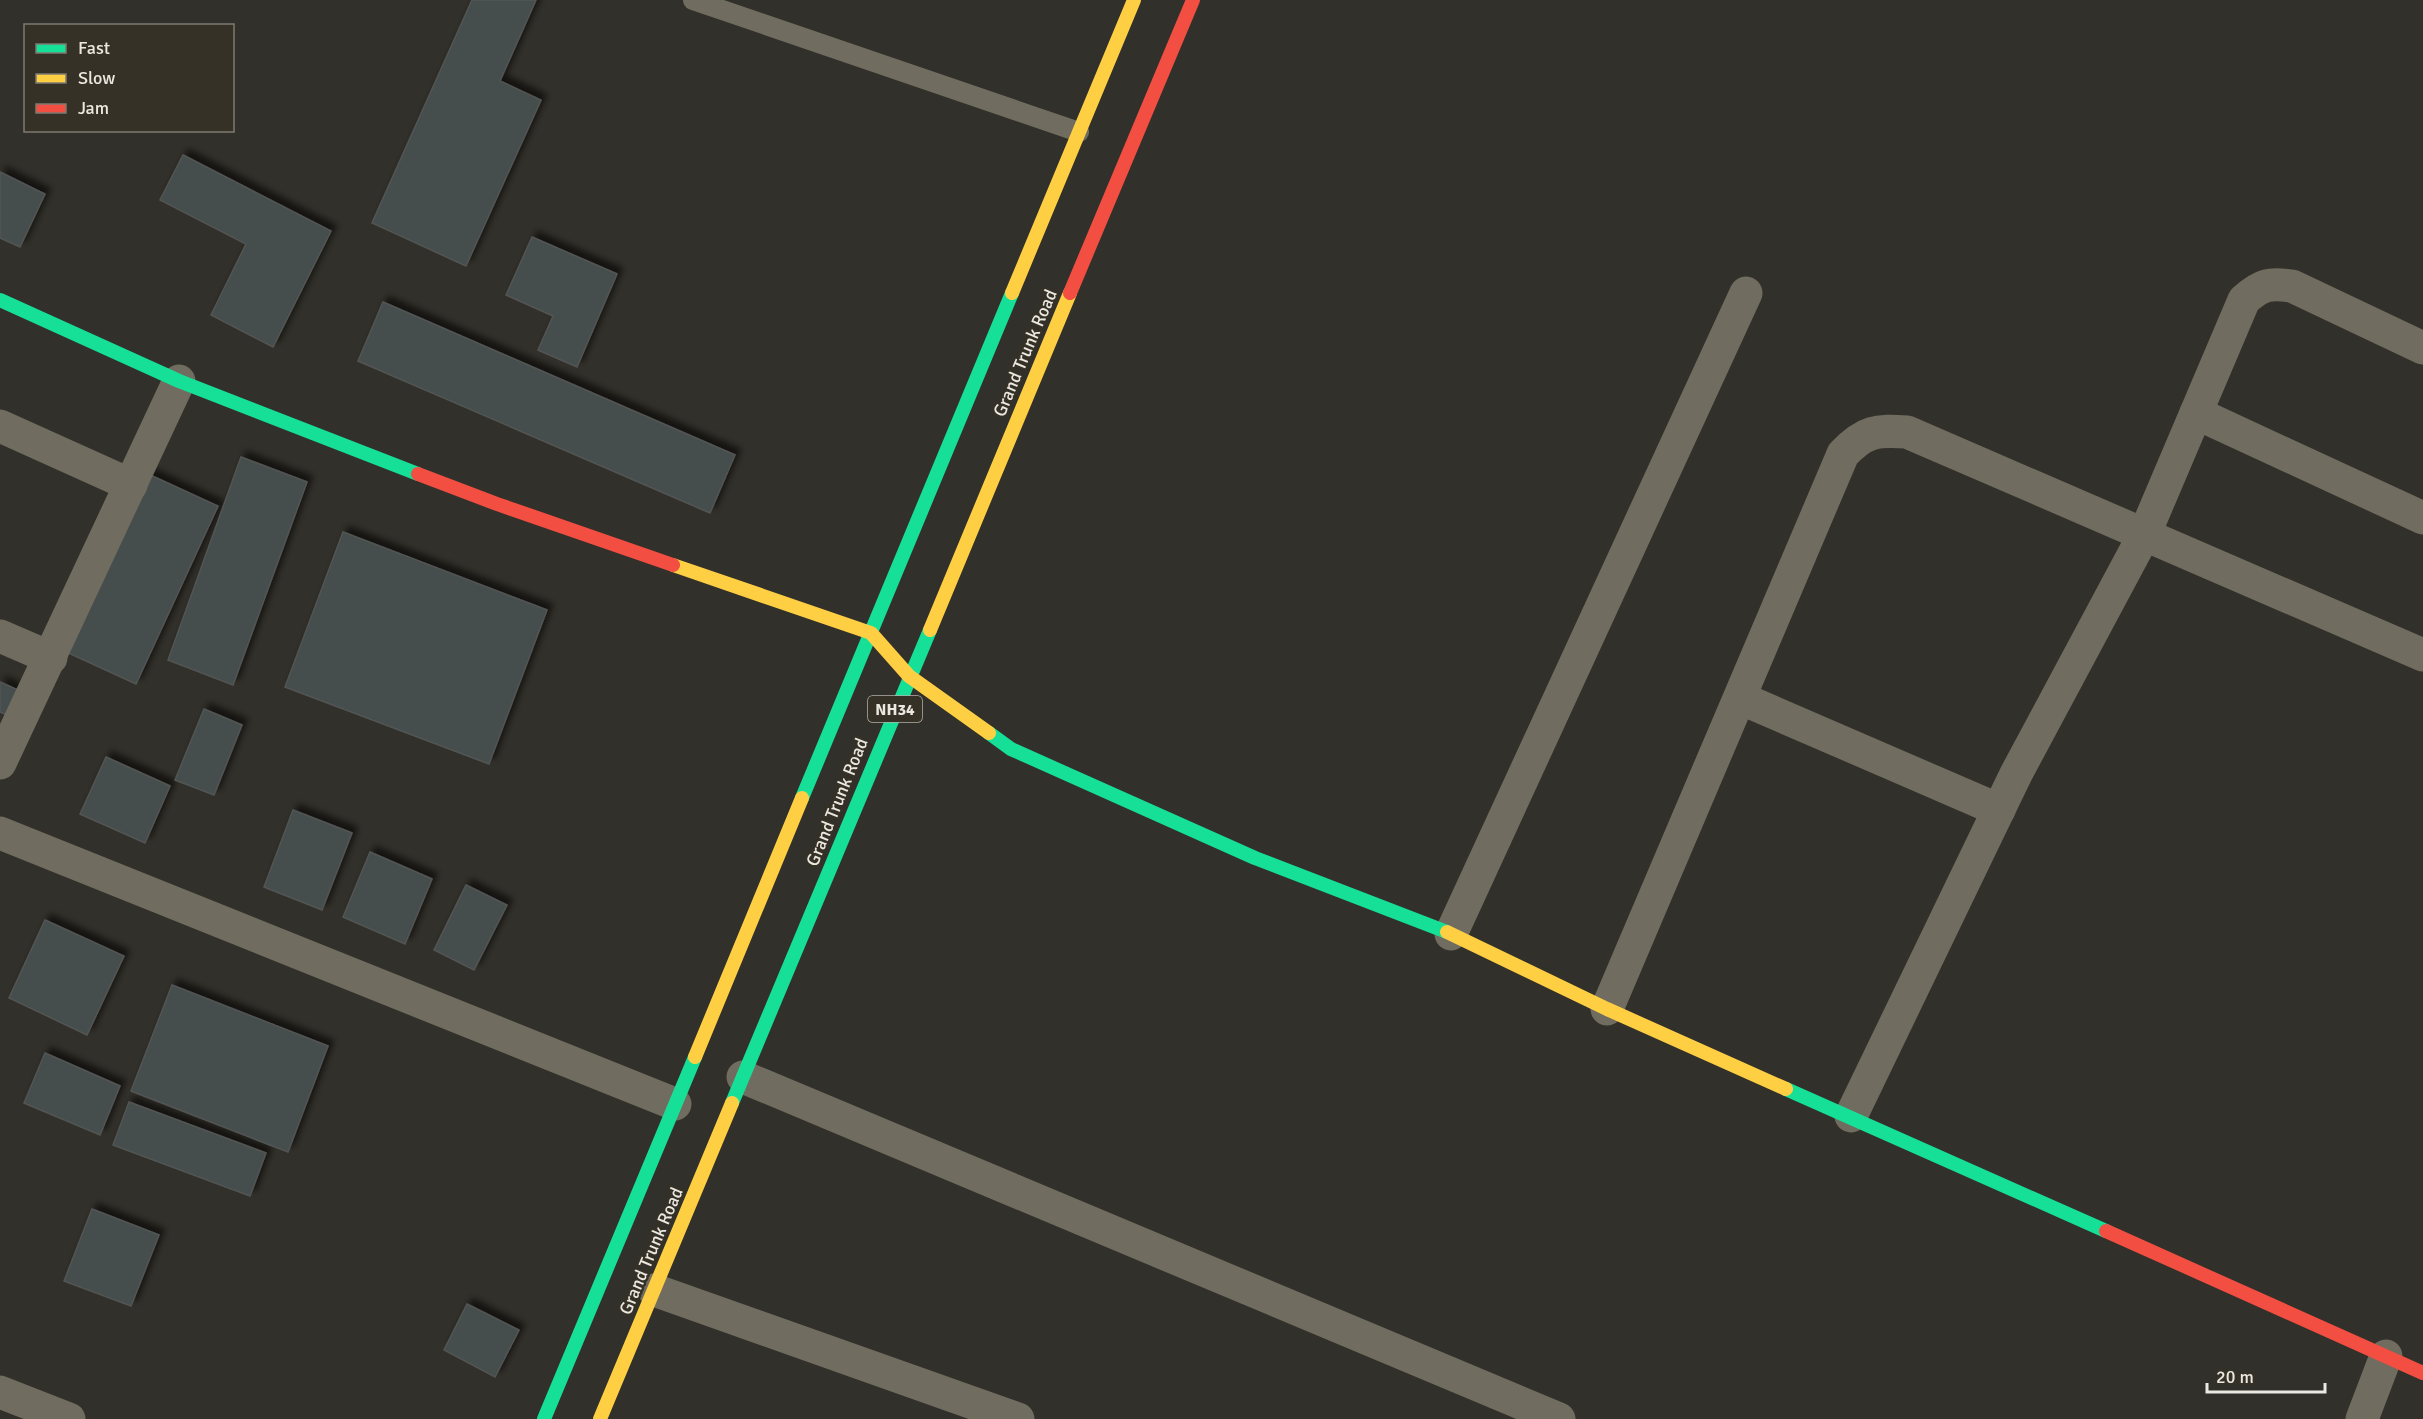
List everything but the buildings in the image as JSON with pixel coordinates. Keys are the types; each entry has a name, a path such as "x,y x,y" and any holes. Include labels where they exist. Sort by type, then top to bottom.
{"main road":[{"name":"Grand Trunk Road","path":"544,1419 1134,0"},
{"name":"Grand Trunk Road","path":"600,1419 1193,0"},
{"path":"0,300 179,381 497,504 871,633 909,676 1011,749 1255,858 1452,934 1607,1009 2423,1373"}],"street":[{"path":"1851,1116 1999,810 2145,533 2244,300 2259,287 2277,284 2292,286 2423,348"},
{"path":"1452,934 1746,293"},
{"path":"0,763 179,381"},
{"path":"2196,413 2423,518"},
{"path":"0,426 131,485"},
{"path":"1607,1009 1843,454 1859,438 1880,430 1907,432 2145,533 2423,656"},
{"path":"0,636 51,658"},
{"path":"1740,698 1999,810"},
{"path":"0,833 675,1104"},
{"path":"743,1077 1558,1419"},
{"path":"654,1290 1018,1419"},
{"path":"2362,1419 2386,1356"},
{"path":"0,1392 69,1419"}],"lane":[{"path":"693,0 1079,132"}],"traffic: fast":[{"path":"802,798 1012,293"},
{"path":"0,300 179,381 418,474"},
{"path":"732,1103 930,630"},
{"path":"989,733 1011,749 1255,858 1447,932"},
{"path":"544,1419 695,1057"},
{"path":"1786,1089 2106,1231"}],"traffic: slow":[{"path":"1012,293 1134,0"},
{"path":"930,630 1070,293"},
{"path":"673,565 871,633 909,676 989,733"},
{"path":"695,1057 802,798"},
{"path":"1447,932 1607,1009 1786,1089"},
{"path":"600,1419 732,1103"}],"traffic: jam":[{"path":"1070,293 1193,0"},
{"path":"418,474 673,565"},
{"path":"2106,1231 2423,1373"}]}
